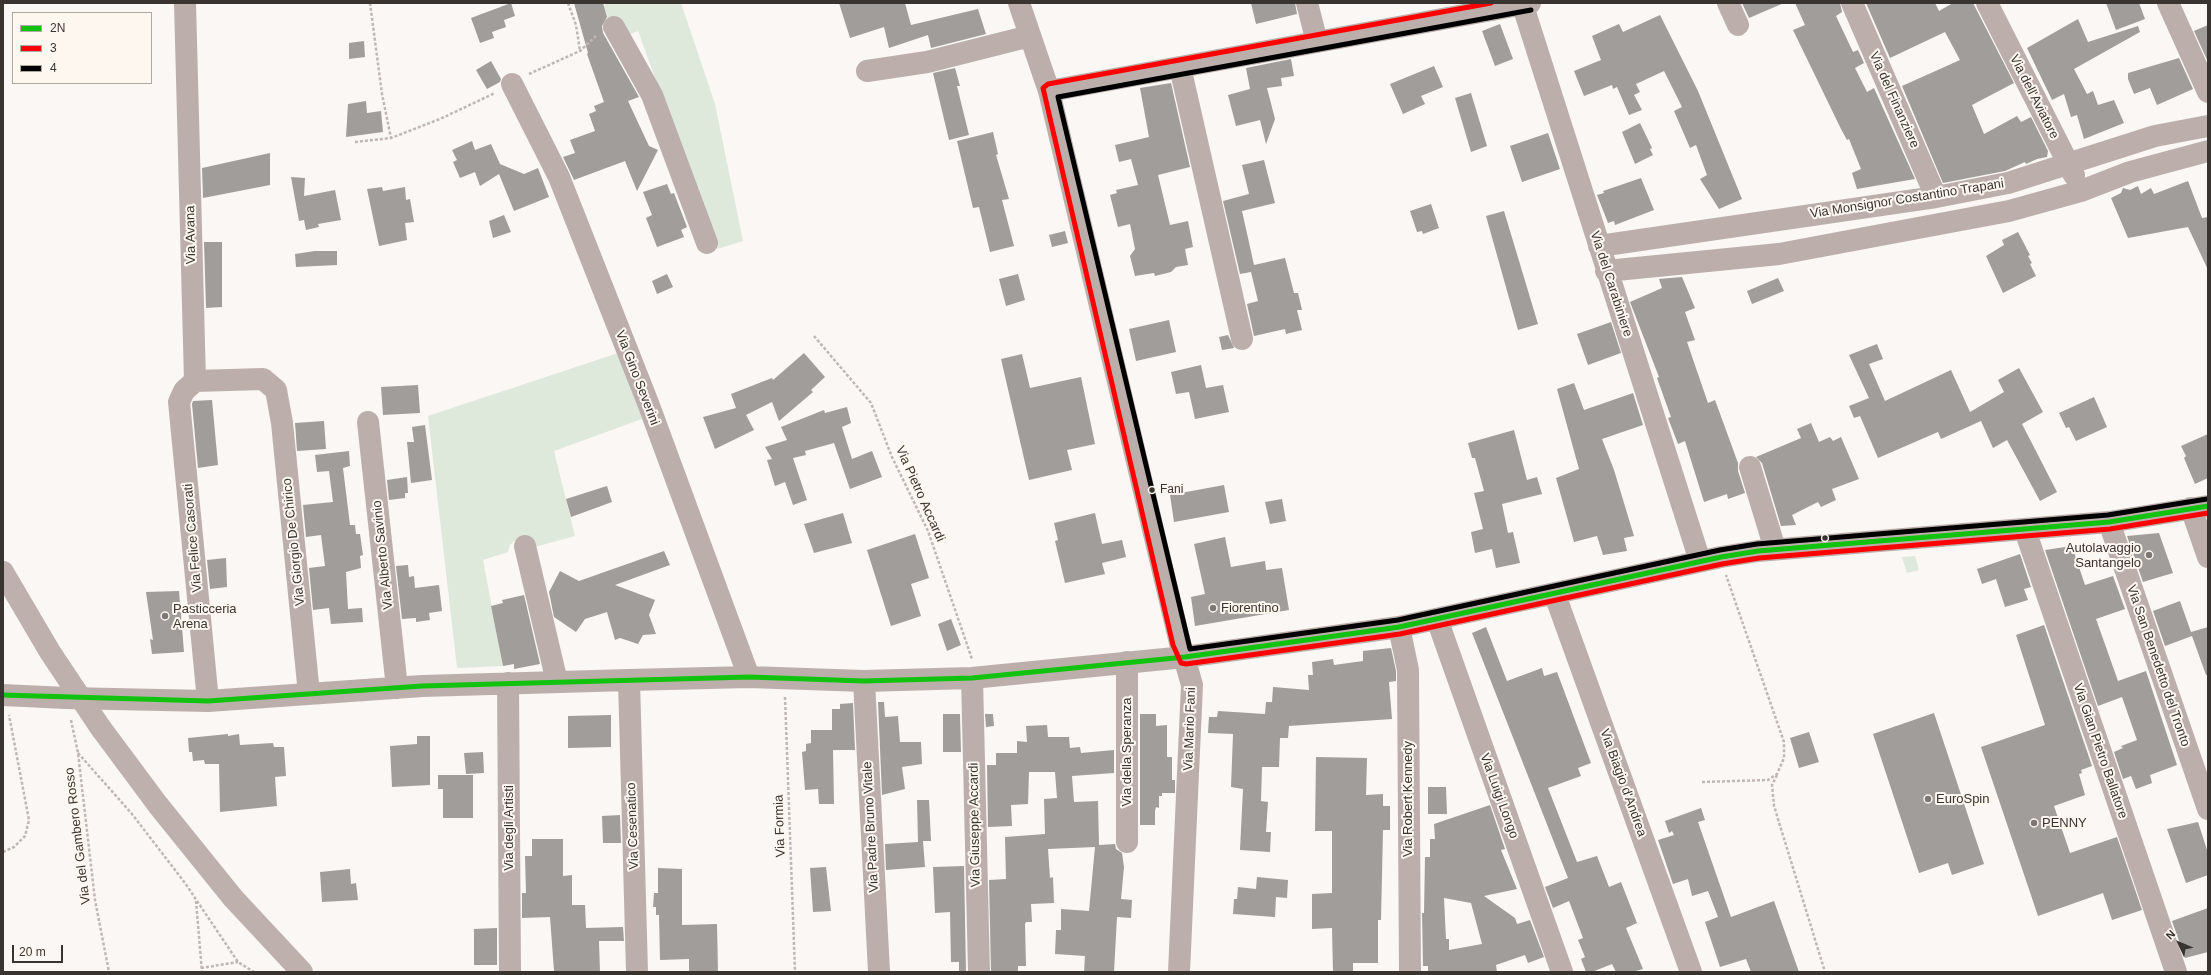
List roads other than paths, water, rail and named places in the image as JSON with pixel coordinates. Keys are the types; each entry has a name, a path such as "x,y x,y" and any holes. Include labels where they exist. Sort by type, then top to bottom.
{"main road":[{"path":"3,572 54,658 100,727 158,806 233,898 302,972"}],"street":[{"name":"Via Avana","path":"185,3 195,381"},
{"name":"Via Mario Fani","path":"1019,3 1049,91 1180,643 1192,685 1179,972"},
{"path":"1307,3 1317,42"},
{"path":"1728,3 1738,25"},
{"name":"Via del Finanziere","path":"1852,3 1936,197"},
{"name":"Via dell'Aviatore","path":"1987,3 2068,162 2081,191"},
{"path":"2168,3 2208,92"},
{"path":"1049,91 1317,42 1441,11 1526,4"},
{"name":"Via del Carabiniere","path":"1526,4 1606,271 1710,559"},
{"path":"614,27 652,95 707,243"},
{"path":"867,71 927,62 1030,36"},
{"path":"1180,67 1242,339"},
{"name":"Via Gino Severini","path":"512,84 559,177 648,403 749,677"},
{"name":"Via Monsignor Costantino Trapani","path":"1599,246 1936,197 2008,183 2068,162 2155,136 2208,126"},
{"path":"1606,271 1779,254 2009,211 2081,191 2130,172 2208,152"},
{"name":"Via Giorgio De Chirico","path":"195,381 263,379 276,390 282,423 309,694"},
{"name":"Via Felice Casorati","path":"195,381 184,392 180,402 208,701"},
{"name":"Via Alberto Savinio","path":"368,422 397,688"},
{"path":"1750,467 1775,549"},
{"path":"5,695 208,701 397,688 508,683 749,677 784,680 864,681 976,678 1185,657 1399,628 1710,559 1775,549 2025,530 2109,522 2199,507 2208,557"},
{"name":"Via San Benedetto del Tronto","path":"2109,522 2208,809"},
{"name":"Via Gian Pietro Ballatore","path":"2025,530 2176,972"},
{"path":"525,546 557,682"},
{"name":"Via Biagio d'Andrea","path":"1555,594 1690,972"},
{"name":"Via Luigi Longo","path":"1437,619 1562,972"},
{"name":"Via Robert Kennedy","path":"1399,628 1408,670 1410,972"},
{"name":"Via della Speranza","path":"1127,662 1127,842"},
{"name":"Via Giuseppe Accardi","path":"976,678 979,972"},
{"name":"Via Cesenatico","path":"629,680 637,972"},
{"name":"Via Padre Bruno Vitale","path":"864,681 879,972"},
{"name":"Via degli Artisti","path":"508,683 510,972"}],"place":[{"name":"Fani","path":"1152,490"},
{"name":"Autolavaggio Santangelo","path":"2149,555"},
{"name":"Fiorentino","path":"1213,608"},
{"name":"Pasticceria Arena","path":"165,616"},
{"name":"EuroSpin","path":"1928,799"},
{"name":"PENNY","path":"2034,823"}]}
